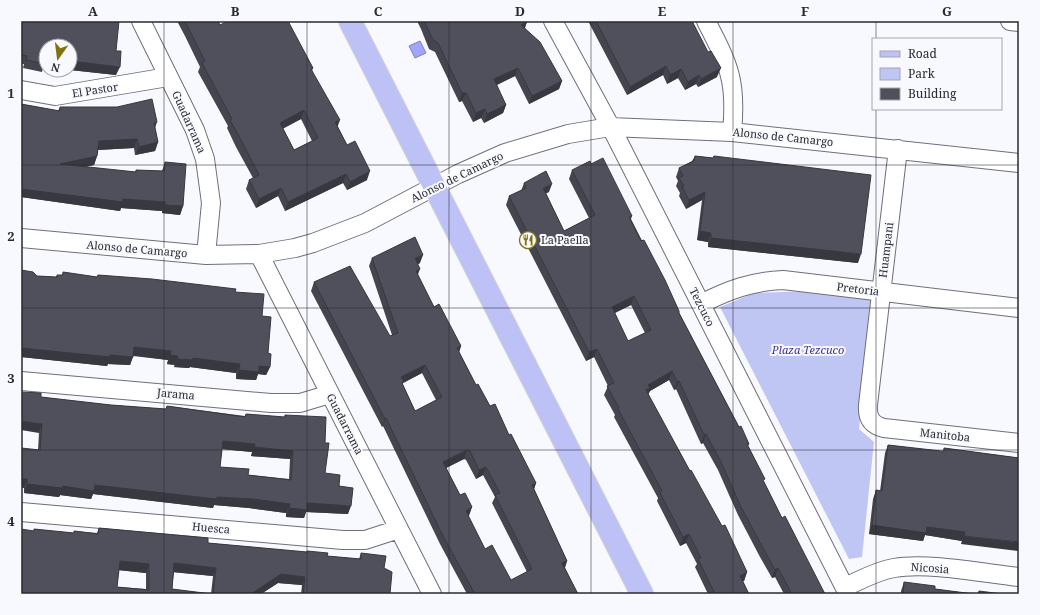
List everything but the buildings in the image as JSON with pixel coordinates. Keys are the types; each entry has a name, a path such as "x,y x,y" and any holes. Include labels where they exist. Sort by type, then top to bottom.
{"main road":[{"path":"350,21 642,594"}],"street":[{"name":"Guadarrama","path":"141,21 195,130 205,159 211,202 206,255"},
{"name":"Tezcuco","path":"553,21 610,127 847,591"},
{"path":"706,21 724,56 732,78 734,96 732,132"},
{"path":"1010,21 1019,22"},
{"name":"El Pastor","path":"21,90 56,96 168,77"},
{"name":"Alonso de Camargo","path":"21,238 206,255 259,254 295,248 339,234 384,214 434,186 505,153 568,134 610,127 732,132 1019,163"},
{"name":"Huampani","path":"872,422 867,411 898,149"},
{"name":"Guadarrama","path":"259,254 432,594"},
{"name":"Pretoria","path":"701,304 734,288 770,280 797,281 1019,308"},
{"name":"Jarama","path":"21,381 271,403 300,403 330,394"},
{"name":"Manitoba","path":"872,422 884,428 1019,443"},
{"name":"Huesca","path":"21,512 343,540 365,540 399,529"},
{"name":"Nicosia","path":"847,591 880,572 904,566 932,567 1019,577"}],"green space":[{"name":"Plaza Tezcuco","path":"808,291 873,298 859,429 874,442 862,557 849,559 720,307 754,293"}],"water":[{"path":"420,41 426,53 415,58 409,46"}],"place":[{"name":"La Paella","path":"528,240"}]}
